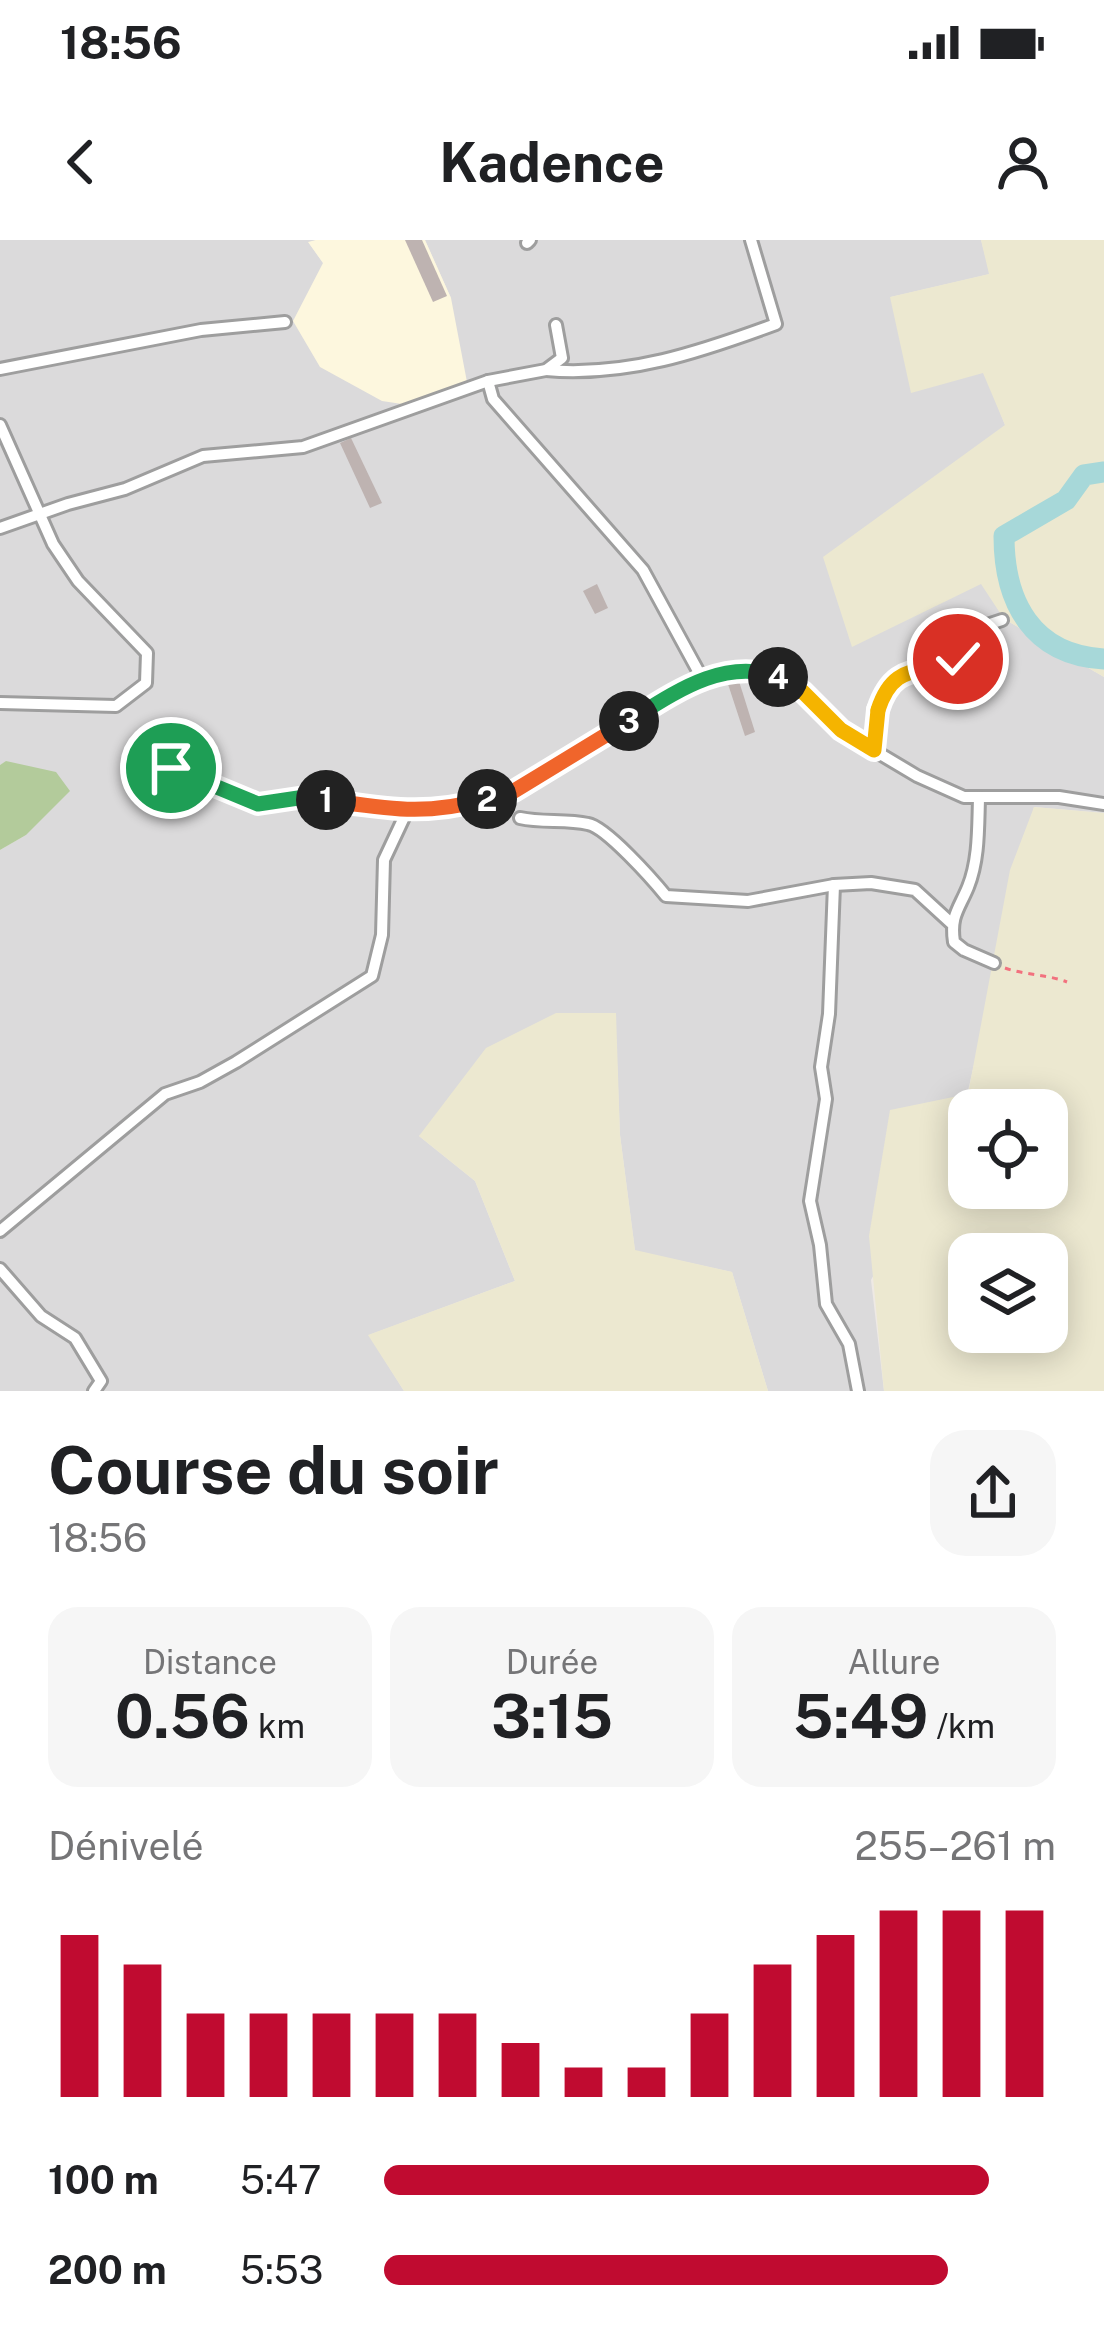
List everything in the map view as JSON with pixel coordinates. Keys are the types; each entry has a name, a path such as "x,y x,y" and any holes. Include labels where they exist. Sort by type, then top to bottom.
{"street":[{"path":"0,528 125,489 203,456 303,447 488,381 546,370 590,374 650,364 702,352 776,324 751,240"},
{"path":"0,368 201,329 285,322"},
{"path":"546,370 562,358 556,325"},
{"path":"488,381 493,399 644,570 703,680"},
{"path":"0,425 53,544 78,581 147,653 146,683 116,706 0,703"},
{"path":"874,750 875,721 886,688 909,671 958,659 975,629 1002,620"},
{"path":"171,768 258,804 305,797 442,811 514,791 703,680 728,670 759,670 803,692 841,730 917,776 979,800 1060,797 1104,804"},
{"path":"979,800 977,850 968,888 951,923 954,942 994,963"},
{"path":"0,1231 165,1094 236,1062 372,976 382,935 384,860 407,811"},
{"path":"520,818 544,824 592,824 641,865 666,896 748,901 871,883 916,890 951,923"},
{"path":"834,885 829,1014 820,1067 826,1099 810,1202 826,1304 849,1344 858,1391"},
{"path":"0,1269 41,1316 75,1338 101,1381 94,1391"}],"path":[{"path":"994,963 1066,982"}],"shaded area":[{"path":"0,240 316,240 309,243 323,263 451,298 425,240 981,240 990,274 891,297 984,372 1005,425 982,583 1004,619 1104,677 1104,813 1034,807 968,1089 948,1089 948,1132 871,1280 884,1391 768,1391 732,1272 635,1251 620,1135 615,1013 419,1136 475,1181 515,1281 369,1335 404,1391 0,1391 0,850 26,835 7,761 0,765"},
{"path":"425,240 451,298 467,382 402,404 382,401 320,367 293,321 323,263 308,242"},
{"path":"981,240 1104,240 1104,677 1004,619 981,584 852,647 823,557 1005,425 983,373 911,393 890,297 989,274"},
{"path":"1034,807 1104,813 1104,1391 884,1391 869,1236 890,1110 948,1098 948,1209 1068,1209 1068,1089 969,1089 1010,870"},
{"path":"556,1013 616,1013 620,1135 635,1250 732,1272 768,1391 404,1391 368,1335 515,1281 475,1181 419,1136 486,1048"}],"green space":[{"path":"6,761 56,772 70,791 26,835 0,850 0,765"}],"building":[{"path":"405,240 422,240 447,296 433,302"},
{"path":"351,438 382,503 370,508 340,443"},
{"path":"597,584 608,608 595,614 583,591"},
{"path":"738,678 755,732 745,736 727,681"}],"waterway":[{"path":"1104,472 1084,475 1066,500 1004,536 1010,582 1027,621 1058,647 1104,659"}],"route":[{"path":"171,768 258,804 305,797 442,811 514,791 656,704 728,670 759,670 782,679 803,692 841,730 874,750 875,721 886,688 909,671 958,659"}]}
